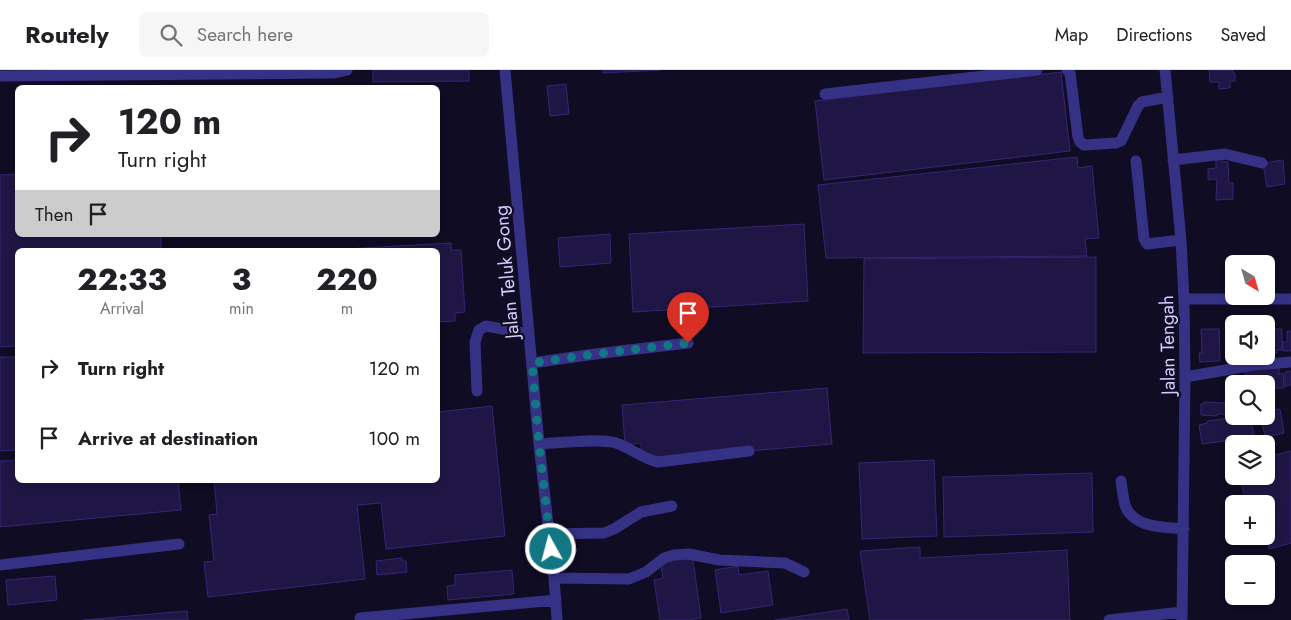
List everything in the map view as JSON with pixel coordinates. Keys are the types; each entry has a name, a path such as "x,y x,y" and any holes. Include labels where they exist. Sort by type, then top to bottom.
{"street":[{"path":"0,76 333,73 347,70"},
{"name":"Jalan Teluk Gong","path":"505,70 557,620"},
{"path":"825,94 1037,70"},
{"path":"1067,70 1070,73 1078,137 1084,145 1116,143 1124,136 1138,106 1142,102 1168,97"},
{"name":"Jalan Tengah","path":"1165,70 1181,240 1184,299 1182,616"},
{"path":"1173,160 1225,154 1262,163"},
{"path":"1136,160 1144,239 1147,244 1181,240"},
{"path":"1184,299 1291,299"},
{"path":"477,391 475,342 479,330 486,326 529,334"},
{"path":"532,363 688,343"},
{"path":"1185,377 1254,365 1291,362"},
{"path":"539,444 610,441 658,462 749,451"},
{"path":"1121,481 1125,505 1130,515 1138,522 1184,530"},
{"path":"550,534 604,533 641,512 672,506"},
{"path":"0,565 179,544"},
{"path":"554,578 629,579 646,572 664,558 689,554 719,560 785,563 804,572"},
{"path":"360,618 556,600"},
{"path":"1110,620 1182,616"}],"building":[{"path":"373,70 469,70 469,81 373,82"},
{"path":"603,70 660,70 603,73"},
{"path":"1209,70 1233,70 1235,81 1230,81 1230,88 1219,89 1219,82 1210,82"},
{"path":"1061,72 1070,151 824,180 815,101"},
{"path":"566,84 569,114 550,116 547,86"},
{"path":"1077,157 1078,168 1092,166 1099,238 1085,239 1087,256 826,258 818,185"},
{"path":"1216,158 1222,158 1222,162 1228,162 1229,183 1233,183 1233,199 1216,200 1217,179 1208,180 1208,169 1216,168"},
{"path":"1283,160 1285,184 1267,187 1263,163"},
{"path":"15,174 15,237 161,237 161,248 15,248 15,346 0,347 0,175"},
{"path":"804,224 808,301 633,312 629,234"},
{"path":"610,234 611,263 560,267 558,238"},
{"path":"451,243 451,250 461,250 465,312 455,313 455,321 440,322 440,248 363,248"},
{"path":"1096,257 1096,352 863,353 864,259"},
{"path":"1201,329 1219,329 1220,361 1200,362 1199,353 1202,353"},
{"path":"1275,329 1282,329 1282,350 1277,350 1277,353 1275,353"},
{"path":"1287,331 1291,331 1291,351 1283,351 1282,342 1287,342"},
{"path":"0,357 15,357 15,450 0,451"},
{"path":"1279,367 1279,374 1283,373 1284,388 1275,388 1275,375 1245,375 1245,368"},
{"path":"1291,371 1291,385 1285,386 1285,372"},
{"path":"827,388 832,444 642,460 641,443 625,445 622,405"},
{"path":"1204,402 1225,403 1225,414 1217,414 1217,416 1201,415 1201,404 1204,404"},
{"path":"492,406 505,536 386,549 381,503 357,505 365,579 208,597 204,562 214,561 209,515 217,514 214,483 440,483 440,412"},
{"path":"1280,409 1284,433 1265,435 1263,425 1275,425 1275,410"},
{"path":"1225,419 1225,425 1252,425 1254,435 1225,435 1225,441 1202,444 1199,425 1207,423 1207,421"},
{"path":"1291,451 1291,543 1269,549 1268,545 1275,545 1275,495 1244,495 1242,485 1275,485 1275,455"},
{"path":"15,460 15,483 178,483 181,510 0,527 0,461"},
{"path":"934,460 937,536 862,539 859,463"},
{"path":"1092,473 1093,532 944,537 943,477"},
{"path":"920,547 920,558 1067,550 1070,620 870,620 860,551"},
{"path":"692,553 701,618 660,620 654,580 663,578 660,558"},
{"path":"402,558 402,561 406,561 407,572 377,575 376,561"},
{"path":"738,566 739,575 768,571 773,605 721,613 715,570"},
{"path":"512,570 514,594 448,600 447,586 455,585 455,575"},
{"path":"55,576 57,600 8,605 6,580"},
{"path":"847,609 849,620 775,620"},
{"path":"187,611 188,620 83,620"}],"route":[{"path":"551,549 532,363 688,343"}]}
